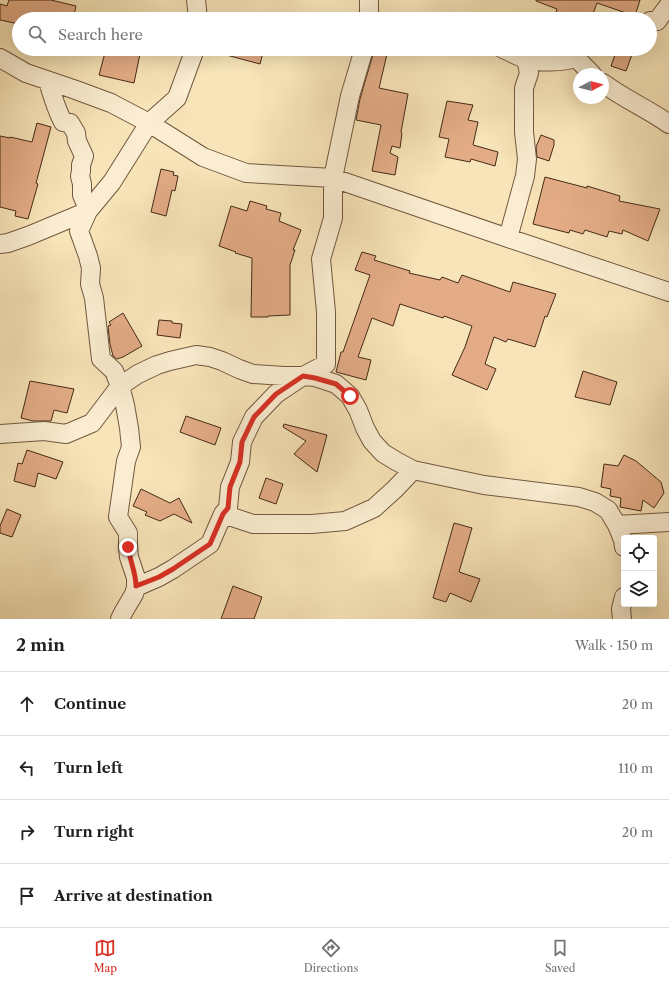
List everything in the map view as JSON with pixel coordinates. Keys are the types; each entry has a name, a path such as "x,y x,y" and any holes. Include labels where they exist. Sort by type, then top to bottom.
{"street":[{"path":"196,0 197,12"},
{"path":"369,0 369,12"},
{"path":"657,21 669,5"},
{"path":"120,619 134,594 136,586 136,578 128,547 128,533 118,517 126,461 131,447 126,410 120,386 114,371 101,359 94,298 90,284 91,268 79,231 88,211 112,182 149,123 177,98 192,56"},
{"path":"136,586 163,574 210,544 223,514 228,508 230,487 240,462 242,442 254,417 276,394 303,376 326,364 326,312 321,259 333,218 333,178 350,96 362,56"},
{"path":"519,56 526,59 540,61 569,60 578,56"},
{"path":"583,56 589,68"},
{"path":"0,58 26,73 111,103 149,123 203,157 246,172 333,178 669,292"},
{"path":"508,238 527,159 524,132 524,88 529,73 526,59"},
{"path":"48,81 56,108 63,122 70,123 76,133 77,141 84,156 80,176 82,195 88,211"},
{"path":"609,87 669,124"},
{"path":"0,244 8,243 28,236 88,211"},
{"path":"0,434 44,431 66,434 92,423 120,386 138,374 170,361 196,355 210,357 253,374 303,376 336,384 350,396 372,441 383,453 396,461 413,470 484,486 579,497 595,502 608,510 621,535"},
{"path":"223,514 252,524 312,524 345,521 374,508 413,470"},
{"path":"617,525 669,522"},
{"path":"621,607 622,619"}],"building":[{"path":"9,0 51,0 76,6 75,12 12,12 12,23 0,20 0,4 7,6"},
{"path":"640,0 636,12 623,12 597,3 594,12 556,12 557,9 536,1"},
{"path":"104,56 140,56 134,83 99,75"},
{"path":"230,56 262,56 260,64"},
{"path":"373,56 387,56 379,88 408,94 401,132 400,148 392,146 390,153 398,157 395,175 372,171 381,125 356,120 360,99"},
{"path":"615,56 631,56 626,71 611,66"},
{"path":"447,101 473,105 468,120 478,122 473,145 498,152 495,166 471,159 470,162 445,157 449,139 439,137"},
{"path":"37,123 51,127 36,183 38,184 28,219 15,216 16,211 0,207 0,136 32,142"},
{"path":"541,135 554,140 549,161 537,157 536,147"},
{"path":"161,169 174,172 173,175 178,176 175,191 172,190 166,216 151,212"},
{"path":"545,177 587,188 587,186 620,196 619,201 660,209 648,241 623,230 622,234 609,231 607,237 585,230 583,234 570,230 569,233 533,224"},
{"path":"250,201 267,206 266,209 281,213 279,221 301,230 293,250 295,250 290,265 290,315 251,317 252,258 219,246 231,206 247,211"},
{"path":"362,252 376,256 374,260 410,271 409,273 440,280 442,277 458,283 462,275 510,292 513,282 556,294 547,317 545,316 535,347 508,339 506,342 494,337 485,364 496,369 487,390 452,375 465,347 472,326 444,316 443,318 400,304 393,326 372,318 358,357 371,360 366,380 336,372 341,352 343,352 370,275 355,270"},
{"path":"123,313 142,346 117,359 113,356 108,326 111,325 109,322"},
{"path":"159,320 172,321 172,323 182,324 180,338 157,335"},
{"path":"583,371 617,382 610,405 575,397"},
{"path":"30,381 74,389 67,413 54,410 51,421 33,421 21,418"},
{"path":"186,416 221,428 215,445 180,432"},
{"path":"284,424 327,435 317,472 294,454 306,441 283,427"},
{"path":"27,450 63,462 56,479 38,473 35,487 14,481 18,463 22,464"},
{"path":"624,455 636,461 661,482 664,493 654,508 643,500 641,511 620,507 621,498 610,496 611,489 601,487 604,464 618,466"},
{"path":"266,478 283,484 276,504 259,498"},
{"path":"141,489 170,503 179,498 192,523 174,514 160,521 145,515 147,512 133,506"},
{"path":"7,509 21,515 12,537 0,533 0,526"},
{"path":"454,523 472,528 459,572 480,579 471,602 450,593 446,602 433,598"},
{"path":"233,586 262,597 254,619 221,619"}],"route":[{"path":"128,547 136,578 136,586 159,577 210,544 223,514 228,508 230,487 240,462 242,442 254,417 276,394 303,376 336,384 350,396"}]}
